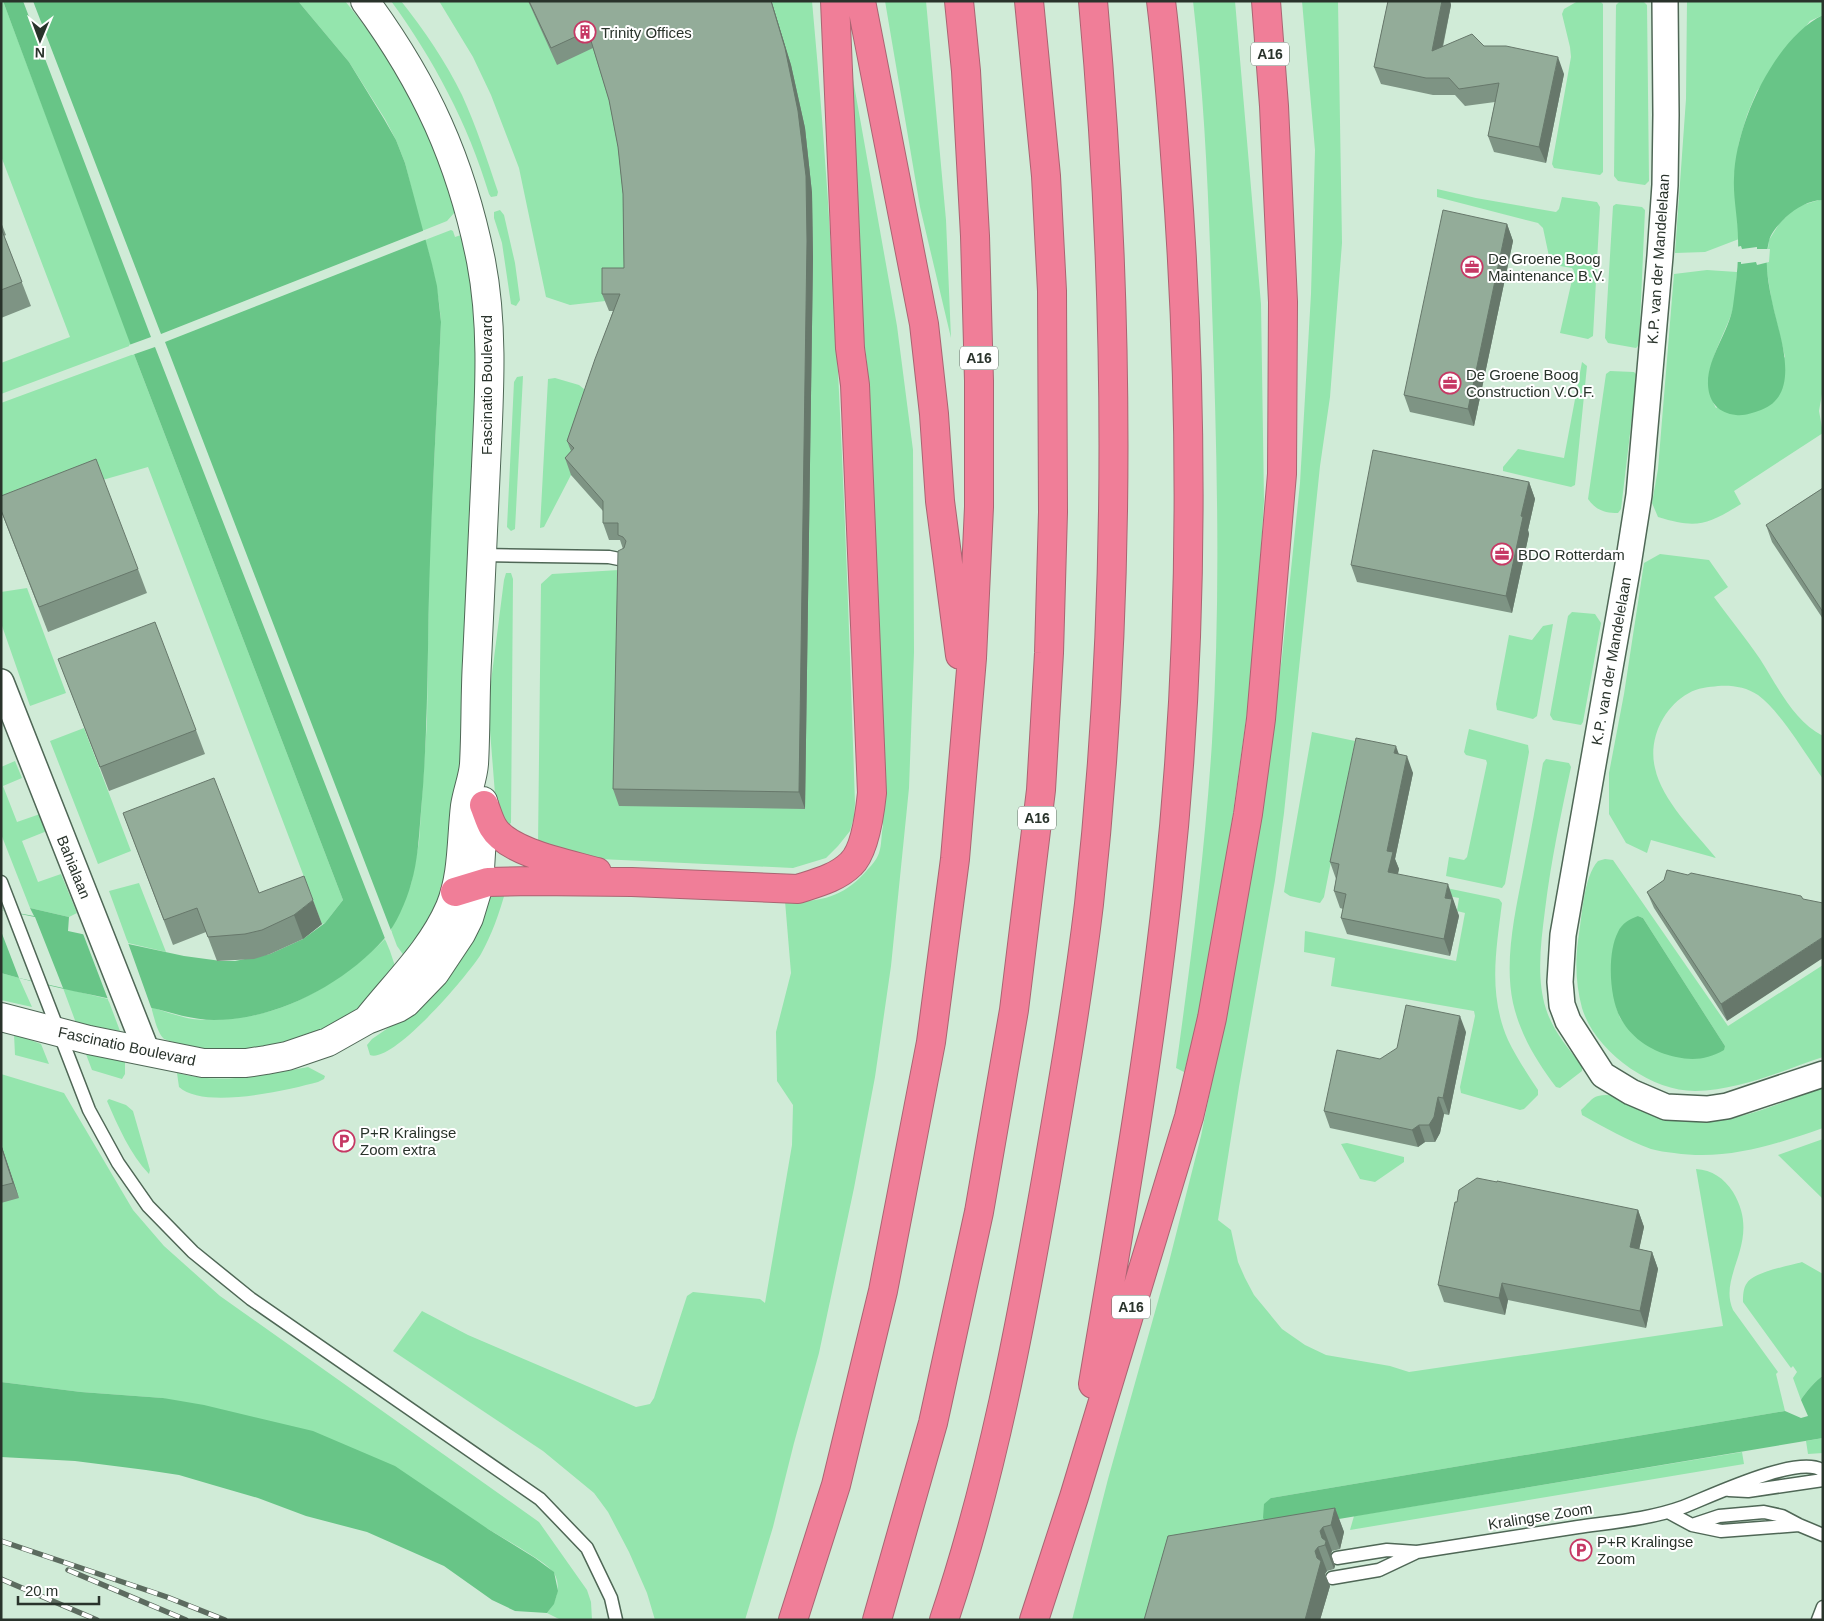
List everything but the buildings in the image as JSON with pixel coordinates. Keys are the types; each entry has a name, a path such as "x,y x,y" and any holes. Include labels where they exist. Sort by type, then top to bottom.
{"highway":[{"path":"467,888 488,882 515,881 632,882 798,889 824,881 852,864 861,846 868,822 871,784 855,385 850,348 835,1"},
{"name":"A16","path":"862,1 924,324 934,414 940,500 968,716"},
{"name":"A16","path":"793,1620 838,1476 884,1291 931,1042 955,859 972,658 979,507 979,381 975,236 966,72 959,1"},
{"name":"A16","path":"877,1620 933,1423 979,1212 1014,1010 1041,790 1049,653 1053,512 1052,291 1046,176 1029,1"},
{"path":"944,1620 996,1437 1038,1228 1072,1031 1090,884 1109,649 1113,514 1113,338 1108,193 1093,1"},
{"name":"A16","path":"1074,1496 1153,1016 1168,884 1180,750 1188,554 1189,404 1184,265 1162,1"},
{"name":"A16","path":"1034,1620 1074,1496 1189,1117 1212,1018 1231,914 1261,719 1282,474 1284,383 1283,302 1275,116 1266,1"},
{"path":"484,805 492,826 497,833 518,848 632,882"}],"street":[{"name":"Fascinatio Boulevard","path":"1,1017 147,1052 203,1063 246,1062 287,1056 328,1042 367,1020 406,1003 435,973 470,918 467,888 461,862 465,803 474,767 487,437 489,343 481,262 464,192 446,140 433,110 401,53 365,1"},
{"name":"K.P. van der Mandelelaan","path":"1665,1 1665,185 1639,494 1562,936 1560,963 1562,1006 1577,1038 1603,1075 1632,1092 1666,1107 1707,1109 1727,1106 1823,1074"},
{"name":"Bahialaan","path":"1,682 147,1052"},
{"name":"Fascinatio Boulevard","path":"467,888 484,805 474,767"}],"lane":[{"path":"482,555 624,560"},
{"path":"1,882 80,1088 97,1126 118,1163 148,1206 193,1252 251,1298 540,1498 587,1548 611,1598 616,1620"},
{"name":"Kralingse Zoom","path":"1417,1552 1668,1512 1754,1478 1775,1472 1805,1467 1819,1468 1823,1471"},
{"name":"Kralingse Zoom","path":"1727,1490 1748,1492 1823,1480"},
{"path":"1668,1512 1692,1525 1719,1516 1764,1512 1782,1516 1823,1535"},
{"path":"1337,1558 1387,1550 1417,1552"},
{"path":"1332,1578 1379,1570 1417,1552"},
{"path":"1818,1620 1823,1607"}],"shaded area":[{"path":"1,1 3,1 132,345 1,394 1,363 70,337 1,156"},
{"path":"3,1 298,1 349,62 396,140 405,163 432,264 437,286 441,322 431,527 427,711 423,791 417,857 413,875 406,898 396,920 384,939 367,956 329,985 307,997 261,1014 214,1020 197,1019 1,973 1,910 34,916 30,908 69,917 68,931 184,956 235,961 270,954 303,939 325,923 343,900 134,354"},
{"path":"298,1 345,1 385,55 408,93 436,153 455,212 447,221 422,231 405,163 385,119 349,62"},
{"path":"391,1 401,1 449,70 462,95 481,143 498,192 497,196 491,197 489,194 471,143 448,93 422,46"},
{"path":"439,1 812,1 821,101 834,302 844,502 855,803 850,831 826,858 793,868 600,859 538,846 541,584 552,574 636,569 632,298 570,305 546,297 519,168 491,95 473,57"},
{"path":"885,1 926,1 946,220 951,338 920,207"},
{"path":"1193,1 1235,1 1261,304 1264,501 1254,662 1227,856 1200,1015 1184,1072 1176,1068 1206,824 1215,688 1217,579 1215,416 1206,154"},
{"path":"1302,1 1338,1 1342,243 1330,397 1320,466 1284,813 1275,880 1218,1220 1231,1230 1238,1262 1254,1295 1282,1329 1305,1345 1326,1355 1390,1366 1409,1372 1723,1326 1696,1169 1707,1171 1722,1179 1729,1187 1741,1210 1742,1242 1730,1283 1730,1297 1733,1310 1778,1372 1776,1374 1785,1411 1271,1498 1270,1526 1162,1620 1072,1620 1108,1479 1169,1262 1201,1136 1258,838 1282,657 1300,483 1311,294 1315,150"},
{"path":"1578,1 1600,1 1603,4 1603,172 1600,175 1554,168 1552,164 1571,57 1562,14 1564,9"},
{"path":"1620,1 1643,1 1647,5 1649,181 1645,185 1618,181 1614,176 1616,5"},
{"path":"1687,1 1823,1 1823,15 1810,21 1757,91 1747,115 1739,142 1734,178 1739,239 1705,252 1675,253 1686,99"},
{"path":"1823,15 1823,200 1803,205 1786,217 1772,234 1768,249 1768,279 1785,362 1785,377 1782,391 1774,402 1761,410 1748,414 1730,414 1716,406 1710,397 1708,385 1714,355 1731,316 1733,306 1738,247 1734,178 1741,134 1760,86 1774,63 1789,43 1805,27"},
{"path":"851,68 897,326 913,450 914,652 909,788 891,966 875,1077 819,1353 773,1527 745,1620 655,1620 647,1593 629,1552 608,1512 594,1493 543,1451 393,1351 422,1311 468,1335 636,1407 650,1404 654,1398 687,1296 693,1292 760,1299 765,1303 792,1145 793,1105 777,1081 776,1032 791,973 785,901 820,899 841,892 850,886 871,866 877,857 881,847 883,826 869,383 857,276"},
{"path":"1437,189 1556,212 1559,209 1562,197 1597,202 1600,207 1593,336 1588,339 1560,333 1574,271 1572,268 1554,265 1550,261 1543,228 1538,223 1437,197"},
{"path":"1823,200 1823,388 1819,411 1823,433 1734,491 1741,504 1719,517 1710,521 1692,524 1658,517 1652,503 1658,469 1674,274 1707,270 1737,272 1733,310 1710,372 1711,396 1716,408 1785,357 1772,303 1766,266 1769,240 1779,224 1796,207"},
{"path":"1616,204 1642,207 1645,210 1639,345 1636,348 1608,343 1605,338 1613,206"},
{"path":"500,210 504,215 515,263 520,300 516,306 511,304 502,243 494,218 494,212"},
{"path":"451,230 455,237 464,234 475,305 477,382 459,836 451,878 407,960 397,946 391,930 411,884 419,842 427,721 429,566 441,322 431,260 425,240"},
{"path":"134,354 343,900 325,923 322,924 148,467 1,509 1,403"},
{"path":"1582,362 1587,366 1575,485 1571,487 1503,471 1503,467 1518,449 1564,458"},
{"path":"1610,371 1634,372 1637,375 1621,509 1618,513 1601,510 1588,499 1606,374"},
{"path":"523,376 515,529 511,531 507,527 514,382 517,377"},
{"path":"555,378 579,385 594,397 572,473 544,527 540,528 548,379"},
{"path":"1660,554 1709,560 1728,587 1714,597 1755,651 1787,702 1803,721 1823,736 1823,779 1784,723 1767,703 1753,692 1734,686 1703,688 1689,693 1672,707 1660,725 1656,736 1653,757 1655,768 1659,780 1672,804 1716,858 1651,840 1647,853 1626,843 1609,814 1609,773 1624,694 1644,563"},
{"path":"506,573 511,573 513,579 511,823 508,825 499,809 495,794 488,705"},
{"path":"27,588 66,693 30,706 1,623 1,592"},
{"path":"1572,612 1595,614 1601,623 1581,725 1553,720 1550,715 1568,616"},
{"path":"1553,624 1537,716 1533,719 1497,710 1496,704 1509,635 1532,640 1543,626"},
{"path":"84,728 131,851 98,864 50,741"},
{"path":"1469,729 1528,745 1529,752 1505,884 1502,888 1446,876 1449,857 1464,860 1467,857 1487,763 1486,760 1466,755 1464,752"},
{"path":"1312,732 1355,741 1324,897 1320,903 1290,896 1284,892"},
{"path":"1546,759 1569,763 1571,767 1550,874 1540,960 1541,985 1549,1017 1561,1039 1582,1066 1582,1071 1560,1088 1556,1087 1536,1058 1520,1026 1513,1003 1510,971 1514,920 1543,763"},
{"path":"15,761 22,778 3,786 17,822 40,814 47,831 22,841 38,882 61,874 77,913 69,917 30,908 1,834 1,767"},
{"path":"1605,859 1613,860 1728,1026 1823,965 1823,1057 1744,1083 1712,1090 1695,1091 1660,1084 1626,1066 1599,1039 1589,1024 1582,1008 1578,991 1577,949 1584,899 1589,877 1598,861","holes":["1638,916 1643,918 1725,1046 1634,1035 1620,1018 1616,1007"]},
{"path":"1408,880 1499,899 1502,903 1495,972 1498,1006 1508,1040 1538,1090 1538,1095 1524,1109 1520,1110 1461,1093 1460,1087 1475,1016 1474,1011 1331,986 1335,958 1304,952 1305,931 1456,961 1465,913 1457,911 1459,898 1406,888"},
{"path":"139,883 166,952 128,943 109,891"},
{"path":"505,893 495,924 481,954 447,997 395,1046 381,1054 370,1055 367,1045 372,1039 410,1013 487,895"},
{"path":"1638,916 1643,918 1725,1046 1724,1050 1707,1057 1695,1059 1668,1055 1644,1044 1631,1033 1621,1019 1612,988 1612,952 1614,941 1622,926"},
{"path":"385,939 397,972 358,1010 334,1024 315,1032 276,1044 235,1050 194,1047 167,1040 164,1039 158,1029 151,1007 187,1018 214,1020 251,1016 294,1003 314,993 351,969"},
{"path":"1,973 19,978 32,1007 1,1000"},
{"path":"63,988 108,999 120,1031 76,1023"},
{"path":"14,1034 41,1044 49,1064 15,1055"},
{"path":"84,1049 125,1062 125,1074 122,1079 92,1070"},
{"path":"308,1067 325,1076 324,1079 267,1093 226,1098 191,1094 179,1087 177,1073 193,1077 242,1078"},
{"path":"1,1074 64,1093 133,1210 164,1246 220,1296 539,1522 587,1590 591,1602 592,1620 561,1620 547,1613 553,1604 558,1589 554,1573 533,1556 488,1529 163,1398 81,1392 1,1382"},
{"path":"1823,1087 1823,1128 1750,1150 1712,1155 1693,1155 1651,1149 1625,1138 1582,1115 1581,1110 1596,1097 1608,1095 1628,1100 1669,1118 1697,1122 1716,1121 1752,1113"},
{"path":"109,1099 126,1105 133,1111 150,1170 149,1174 136,1158 125,1139 107,1101"},
{"path":"1823,1139 1823,1199 1778,1155"},
{"path":"1347,1143 1404,1157 1404,1162 1375,1182 1360,1179 1341,1144"},
{"path":"1802,1262 1823,1274 1823,1376 1811,1386 1801,1400 1793,1378 1797,1372 1793,1366 1791,1368 1788,1364 1743,1300 1745,1287 1751,1279 1764,1273"},
{"path":"1823,1376 1823,1438 1279,1529 1270,1526 1263,1518 1264,1504 1271,1498 1785,1411 1801,1418 1808,1416 1801,1400 1811,1386"},
{"path":"1,1382 81,1392 163,1398 204,1405 313,1431 395,1466 488,1529 535,1558 554,1572 558,1591 554,1604 547,1613 515,1611 492,1600 444,1566 367,1532 306,1516 258,1498 179,1475 75,1461 1,1457"},
{"path":"1823,1438 1823,1453 1808,1454 1806,1441"},
{"path":"1742,1452 1744,1464 1350,1530 1354,1516"}],"pier":[{"path":"23,1 33,1 161,334 425,230 427,239 165,342 392,933 386,941 155,347 132,355 129,345 151,337"},
{"path":"1741,246 1742,249 1757,247 1757,249 1770,249 1769,262 1757,265 1756,262 1741,264 1741,262 1735,262 1736,247"},
{"path":"1,910 35,917 63,988 19,978 1,931"},
{"path":"82,931 127,940 152,1010 109,1002"}],"railway":[{"path":"1,1541 167,1597 225,1620"},
{"path":"68,1570 186,1620"},
{"path":"1,1579 97,1620"}],"place":[{"name":"Trinity Offices","path":"585,32"},
{"name":"De Groene Boog Maintenance B.V.","path":"1472,267"},
{"name":"De Groene Boog Construction V.O.F.","path":"1450,383"},
{"name":"BDO Rotterdam","path":"1502,554"},
{"name":"P+R Kralingse Zoom extra","path":"344,1141"},
{"name":"P+R Kralingse Zoom","path":"1581,1550"}]}
